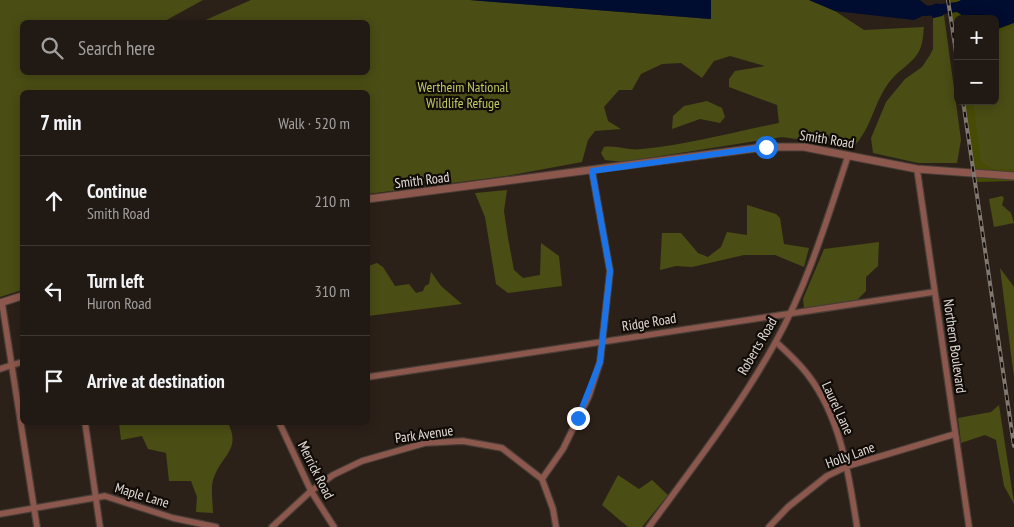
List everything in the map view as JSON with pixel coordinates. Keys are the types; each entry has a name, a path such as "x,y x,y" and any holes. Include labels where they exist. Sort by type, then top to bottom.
{"street":[{"name":"Smith Road","path":"370,199 766,147 804,147 916,168 1014,176"},
{"name":"Roberts Road","path":"649,527 721,429 776,342 790,314 817,248 848,156"},
{"name":"Northern Boulevard","path":"916,168 969,527"},
{"path":"556,527 553,508 542,479 563,449 588,396 600,362 603,342 610,271 592,171"},
{"name":"Ridge Road","path":"370,376 934,292"},
{"path":"20,297 1,303 20,415"},
{"name":"Laurel Lane","path":"776,342 808,375 839,437 848,466 857,527"},
{"path":"0,369 20,363"},
{"path":"22,425 37,527"},
{"path":"85,425 100,527"},
{"name":"Merrick Road","path":"280,425 311,491 334,527"},
{"name":"Holly Lane","path":"769,527 788,507 827,476 848,466 955,434"},
{"name":"Park Avenue","path":"272,527 311,491 333,476 362,460 405,448 445,442 487,444 502,448 542,479"},
{"name":"Maple Lane","path":"0,514 105,496 173,518 216,527"}],"shaded area":[{"path":"949,0 1014,0 1014,181 975,182 964,105 999,105 999,15 954,15 954,36"}],"green space":[{"name":"Wertheim National Wildlife Refuge","path":"0,0 203,0 167,20 20,20 20,75 370,75 370,20 206,20 251,0 470,0 710,19 711,0 809,0 835,11 864,30 924,27 920,50 894,76 885,88 865,132 853,147 782,137 623,162 605,160 601,153 604,147 637,149 659,147 779,123 777,105 729,87 729,79 735,71 765,66 730,56 714,61 702,78 681,63 662,64 641,74 632,90 619,90 604,107 608,121 621,129 595,131 588,140 582,162 506,176 370,194 370,90 20,90 20,291 0,297"},
{"path":"944,15 954,89 954,105 956,105 961,140 957,163 918,163 873,153 871,138 886,102 905,79 922,67 933,49 933,18"},
{"path":"1014,26 1014,169 993,169 981,162 974,105 999,105 999,32"},
{"path":"707,101 722,108 725,117 720,123 700,119 672,129 673,116 684,106"},
{"path":"507,190 504,211 514,270 523,278 540,275 541,243 559,256 562,286 508,293 496,284 485,217 475,193"},
{"path":"1002,196 1004,198 1002,205 1011,213 1014,223 994,227 989,199"},
{"path":"747,205 776,214 780,218 784,244 809,248 804,267 775,255 744,255 692,267 676,266 660,270 662,233 681,233 698,253 708,257 721,247 727,232 747,235"},
{"path":"879,242 878,266 866,277 866,291 857,300 804,308 803,299 824,249"},
{"path":"377,263 383,267 395,286 409,284 416,293 423,291 425,286 429,284 431,272 441,286 462,304 370,316 370,265"},
{"path":"1000,268 1014,287 1014,376 1013,370"},
{"path":"999,405 1014,504 1004,486 996,440 985,435 961,443 958,418 991,412"},
{"path":"119,425 229,425 232,432 232,445 213,481 213,513 196,512 197,497 191,481 169,481 166,453 148,449 142,436 121,440"},
{"path":"618,475 639,489 652,480 668,495 642,527 628,527 602,505"}],"water":[{"path":"470,0 711,0 711,19"},
{"path":"809,0 920,0 925,9 938,4 946,6 947,12 942,16 933,18 929,13 914,20 835,11"},
{"path":"961,0 1014,0 1014,23 999,29 999,15 961,15 957,12 956,4"}],"waterway":[{"path":"911,0 926,11 957,7 979,0"}],"railway":[{"path":"948,0 957,60"},
{"path":"964,105 1014,446"}],"route":[{"path":"578,418 600,362 608,308 610,271 608,246 592,171 766,147"}]}
